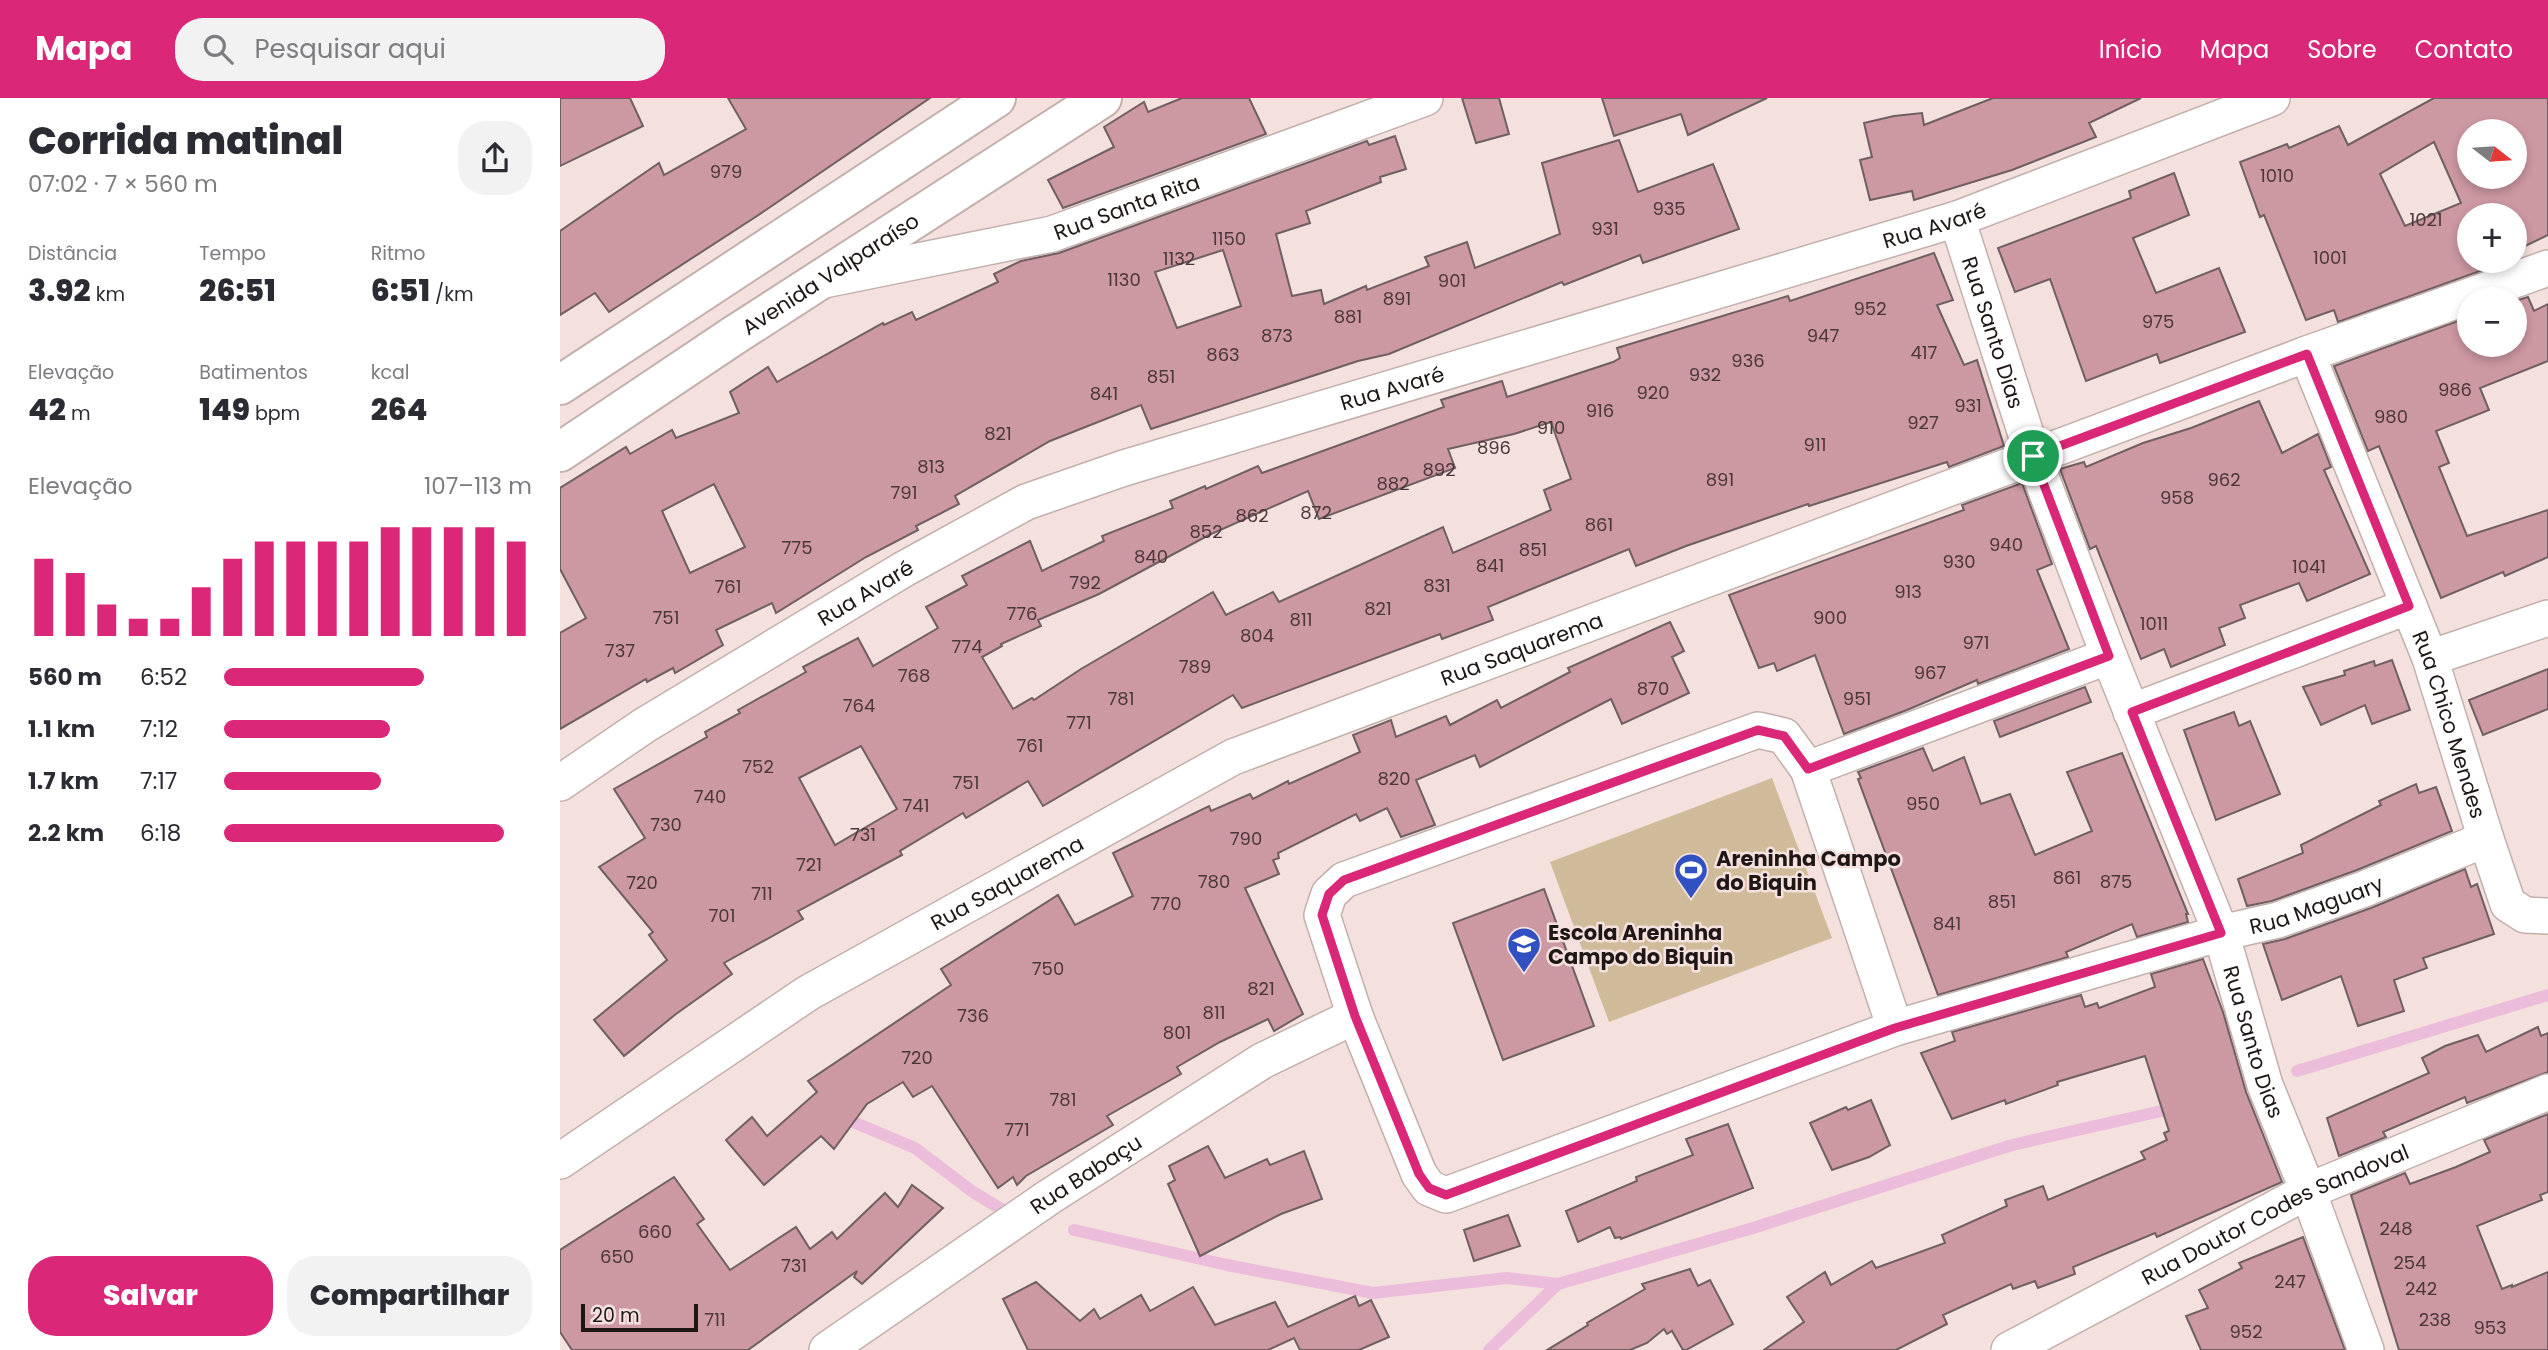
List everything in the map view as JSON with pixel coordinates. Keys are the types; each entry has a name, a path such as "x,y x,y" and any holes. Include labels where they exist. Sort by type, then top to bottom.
{"main road":[{"path":"560,385 996,98"},
{"name":"Avenida Valparaíso","path":"560,452 817,281 1102,98"}],"street":[{"name":"Rua Santa Rita","path":"817,281 1052,234 1425,98"},
{"name":"Rua Avaré","path":"560,783 668,711 904,569 1026,502 1124,468 1957,219 2272,98"},
{"name":"Rua Santo Dias","path":"1957,219 2033,456 2109,656 2221,933 2265,1085 2308,1191 2365,1350"},
{"name":"Rua Saquarema","path":"560,1161 808,993 1233,757 2307,354 2548,268"},
{"name":"Rua Chico Mendes","path":"2307,354 2430,658 2508,904 2525,915 2548,916"},
{"path":"2132,712 2409,606"},
{"path":"2430,658 2548,618"},
{"path":"1808,769 2109,656"},
{"path":"1355,1016 1322,915 1329,894 1344,880 1758,730 1784,736 1808,769 1895,1028"},
{"name":"Rua Maguary","path":"1355,1016 1419,1174 1429,1188 1446,1195 1895,1028 2221,933 2278,920 2364,889 2486,839"},
{"name":"Rua Babaçu","path":"827,1350 1049,1197 1262,1060 1355,1016"},
{"name":"Rua Doutor Codes Sandoval","path":"2009,1350 2308,1191 2548,1092"}],"shaded area":[{"name":"Areninha Campo do Biquin","path":"1772,778 1832,938 1609,1022 1550,862"}],"building":[{"path":"560,98 630,98 643,126 560,166"},
{"path":"728,98 930,98 757,216 609,312 595,293 560,315 560,231 659,163 664,175 746,129"},
{"path":"1182,98 1249,98 1266,134 1063,208 1048,180 1114,147 1104,127 1144,102 1148,112"},
{"path":"1462,98 1499,98 1509,134 1476,143"},
{"path":"1602,98 1767,98 1688,135 1681,114 1614,136"},
{"path":"1993,98 2141,98 2089,123 2096,137 2012,170 1914,200 1912,191 1870,200 1860,160 1872,157 1864,123 1922,113 1924,125"},
{"path":"2434,98 2548,98 2548,235 2527,245 2527,203 2461,203 2434,142 2380,174 2405,226 2457,205 2457,273 2475,273 2338,322 2334,310 2306,320 2264,215 2260,217 2240,162 2287,144 2289,148 2339,126 2348,145"},
{"path":"1395,136 1406,169 1380,177 1381,182 1306,211 1310,223 1276,234 1292,296 1321,290 1324,304 1366,286 1367,290 1429,266 1425,257 1467,242 1475,268 1560,234 1542,163 1619,140 1638,192 1713,164 1739,229 1643,263 1640,255 1564,285 1562,282 1389,354 1358,361 1151,429 1141,405 1050,441 955,496 959,504 916,526 918,530 866,557 776,613 772,603 716,630 723,645 675,673 673,668 647,682 646,679 560,729 560,633 586,618 560,569 560,488 626,447 630,454 672,430 676,438 739,413 730,392 768,367 777,382 883,323 884,325 912,312 916,320 998,282 994,274 1021,261 1059,253 1367,141 1369,145","holes":["1223,250 1241,306 1177,328 1155,272","714,484 745,547 690,573 662,511"]},
{"path":"2174,173 2189,215 2133,238 2156,293 2219,268 2245,332 2160,363 2157,354 2086,381 2050,279 2015,292 1998,248 2131,198 2129,191"},
{"path":"1934,253 1953,300 1937,305 1964,365 1977,360 2004,446 1949,467 1947,462 1809,506 1808,504 1636,566 1629,549 1488,607 1493,620 1442,639 1440,634 1242,708 1233,695 1043,806 1028,781 966,818 963,813 900,851 902,855 798,911 803,919 724,963 732,974 624,1056 594,1020 667,960 649,935 653,932 599,867 645,838 614,789 707,737 705,732 740,713 738,710 806,672 803,667 858,638 873,666 938,628 926,607 967,585 962,576 1030,541 1042,571 1104,541 1102,536 1173,508 1170,501 1205,486 1206,489 1258,466 1262,473 1444,407 1441,400 1502,381 1507,397 1613,362 1620,358 1617,348 1788,296 1790,301","holes":["1551,422 1571,479 1544,490 1551,510 1453,553 1443,527 1279,602 1273,592 1226,615 1213,592 1081,669 1034,700 1032,698 1013,709 982,657 1002,646 1001,644 1041,626 1038,620 1099,594 1209,535 1308,491 1319,519 1455,468 1448,449 1514,434","861,746 897,809 835,845 799,778"]},
{"path":"2527,297 2534,311 2548,304 2548,361 2480,388 2489,410 2436,431 2449,463 2439,467 2467,536 2548,510 2548,557 2505,576 2503,572 2441,598 2379,446 2368,451 2334,366 2457,321 2457,357 2527,357"},
{"path":"2259,401 2282,453 2318,434 2331,467 2324,470 2370,574 2307,601 2299,583 2240,605 2245,618 2219,628 2225,645 2171,667 2164,649 2141,659 2096,546 2090,549 2060,469 2084,462 2086,467 2143,443 2191,428"},
{"path":"2022,483 2052,564 2037,570 2069,649 1978,684 1977,680 1844,734 1815,655 1777,671 1774,663 1759,668 1729,595 1964,510 1962,505"},
{"path":"1670,622 1684,651 1672,657 1689,693 1622,724 1611,699 1480,767 1475,755 1416,780 1435,825 1401,837 1387,808 1360,821 1356,814 1278,853 1279,858 1273,860 1279,874 1245,888 1303,1014 1274,1031 1268,1019 1177,1067 1181,1074 1107,1116 1113,1125 1026,1176 1017,1185 1013,1177 998,1188 932,1086 913,1097 903,1082 867,1104 834,1149 821,1136 764,1185 726,1140 752,1117 767,1136 817,1092 808,1081 951,985 941,969 1058,895 1075,925 1133,896 1113,853 1209,806 1211,811 1250,794 1253,799 1288,781 1289,784 1360,752 1353,735 1391,720 1396,737 1446,716 1450,725 1497,700 1501,708 1570,672 1568,668"},
{"path":"2392,660 2410,710 2372,724 2365,705 2321,725 2303,687 2345,675 2344,671 2374,661 2375,666"},
{"path":"2548,669 2548,709 2483,735 2469,700"},
{"path":"2085,687 2091,702 2000,737 1994,721"},
{"path":"2234,712 2239,726 2250,721 2280,794 2216,820 2184,730"},
{"path":"1923,748 1933,771 1964,757 1981,804 2010,794 2035,855 2092,831 2067,772 2122,753 2188,914 2188,922 2137,937 2132,924 2066,952 2068,957 1938,995 1858,779 1861,778 1858,772"},
{"path":"2416,784 2419,793 2436,787 2452,831 2357,870 2272,901 2247,906 2238,879 2303,853 2301,845 2381,805 2379,801"},
{"path":"2465,869 2471,887 2477,884 2494,934 2423,958 2427,968 2394,980 2404,1011 2358,1026 2341,976 2282,1000 2263,944 2285,939 2371,908"},
{"name":"Escola Areninha Campo do Biquin","path":"1544,889 1594,1026 1503,1060 1453,923"},
{"path":"2203,959 2223,1012 2246,1092 2282,1182 2157,1237 2155,1233 2073,1267 2075,1274 2038,1288 2035,1281 2013,1289 2011,1284 1943,1315 1947,1324 1896,1350 1764,1350 1804,1322 1787,1297 1825,1272 1831,1285 1872,1261 1876,1268 1945,1243 1942,1235 2007,1206 2005,1200 2043,1186 2048,1200 2145,1159 2141,1152 2167,1140 2164,1133 2169,1131 2145,1056 2057,1082 2058,1085 2006,1104 2005,1100 1952,1119 1921,1053 1955,1041 1952,1032 2081,995 2085,1007 2097,1003 2099,1008 2155,987 2151,974"},
{"path":"2538,1027 2541,1036 2548,1033 2548,1072 2467,1103 2465,1097 2383,1132 2386,1137 2339,1156 2327,1118 2429,1073 2422,1058 2445,1046 2478,1035 2486,1052"},
{"path":"1871,1100 1890,1145 1869,1157 1832,1170 1810,1123 1846,1107 1848,1110"},
{"path":"2548,1114 2548,1192 2540,1195 2542,1200 2477,1226 2502,1289 2548,1272 2548,1350 2399,1350 2351,1195 2405,1173 2410,1184 2456,1167 2490,1152 2484,1140"},
{"path":"1728,1124 1753,1188 1621,1239 1615,1238 1610,1227 1578,1242 1566,1211 1637,1181 1636,1177 1693,1155 1686,1139"},
{"path":"1208,1146 1225,1178 1267,1159 1270,1165 1304,1151 1322,1199 1281,1214 1200,1256 1168,1184 1175,1180 1169,1166"},
{"path":"674,1177 704,1219 697,1224 730,1270 796,1227 810,1249 832,1232 837,1239 885,1193 898,1207 912,1185 943,1208 862,1284 854,1277 857,1271 748,1350 572,1350 560,1332 560,1250"},
{"path":"1508,1215 1520,1246 1474,1261 1464,1230"},
{"path":"2303,1237 2345,1350 2201,1350 2186,1316 2208,1308 2199,1290 2242,1268 2239,1263"},
{"path":"1690,1269 1698,1286 1710,1280 1733,1324 1686,1350 1683,1350 1672,1331 1667,1334 1664,1329 1647,1343 1630,1350 1547,1350 1645,1289 1642,1284"},
{"path":"1036,1282 1080,1321 1094,1309 1100,1319 1141,1295 1150,1311 1193,1287 1215,1325 1275,1302 1288,1327 1355,1296 1359,1306 1371,1300 1389,1337 1359,1350 1300,1350 1294,1338 1268,1350 1028,1350 1003,1299"}],"waterway":[{"path":"2297,1071 2548,995"},
{"path":"1074,1230 1227,1265 1373,1293 1507,1278 1558,1284 1753,1228 2012,1145 2179,1107"},
{"path":"839,1116 915,1148 973,1192 1001,1209"},
{"path":"1489,1350 1558,1284"}],"place":[{"name":"Areninha Campo do Biquin","path":"1691,900"},
{"name":"Escola Areninha Campo do Biquin","path":"1524,974"}],"route":[{"path":"2307,354 2409,606 2132,712 2221,933 1895,1028 1446,1195 1429,1188 1419,1174 1355,1016 1322,915 1329,894 1344,880 1758,730 1784,736 1808,769 2109,656 2033,456 2307,354"}]}
